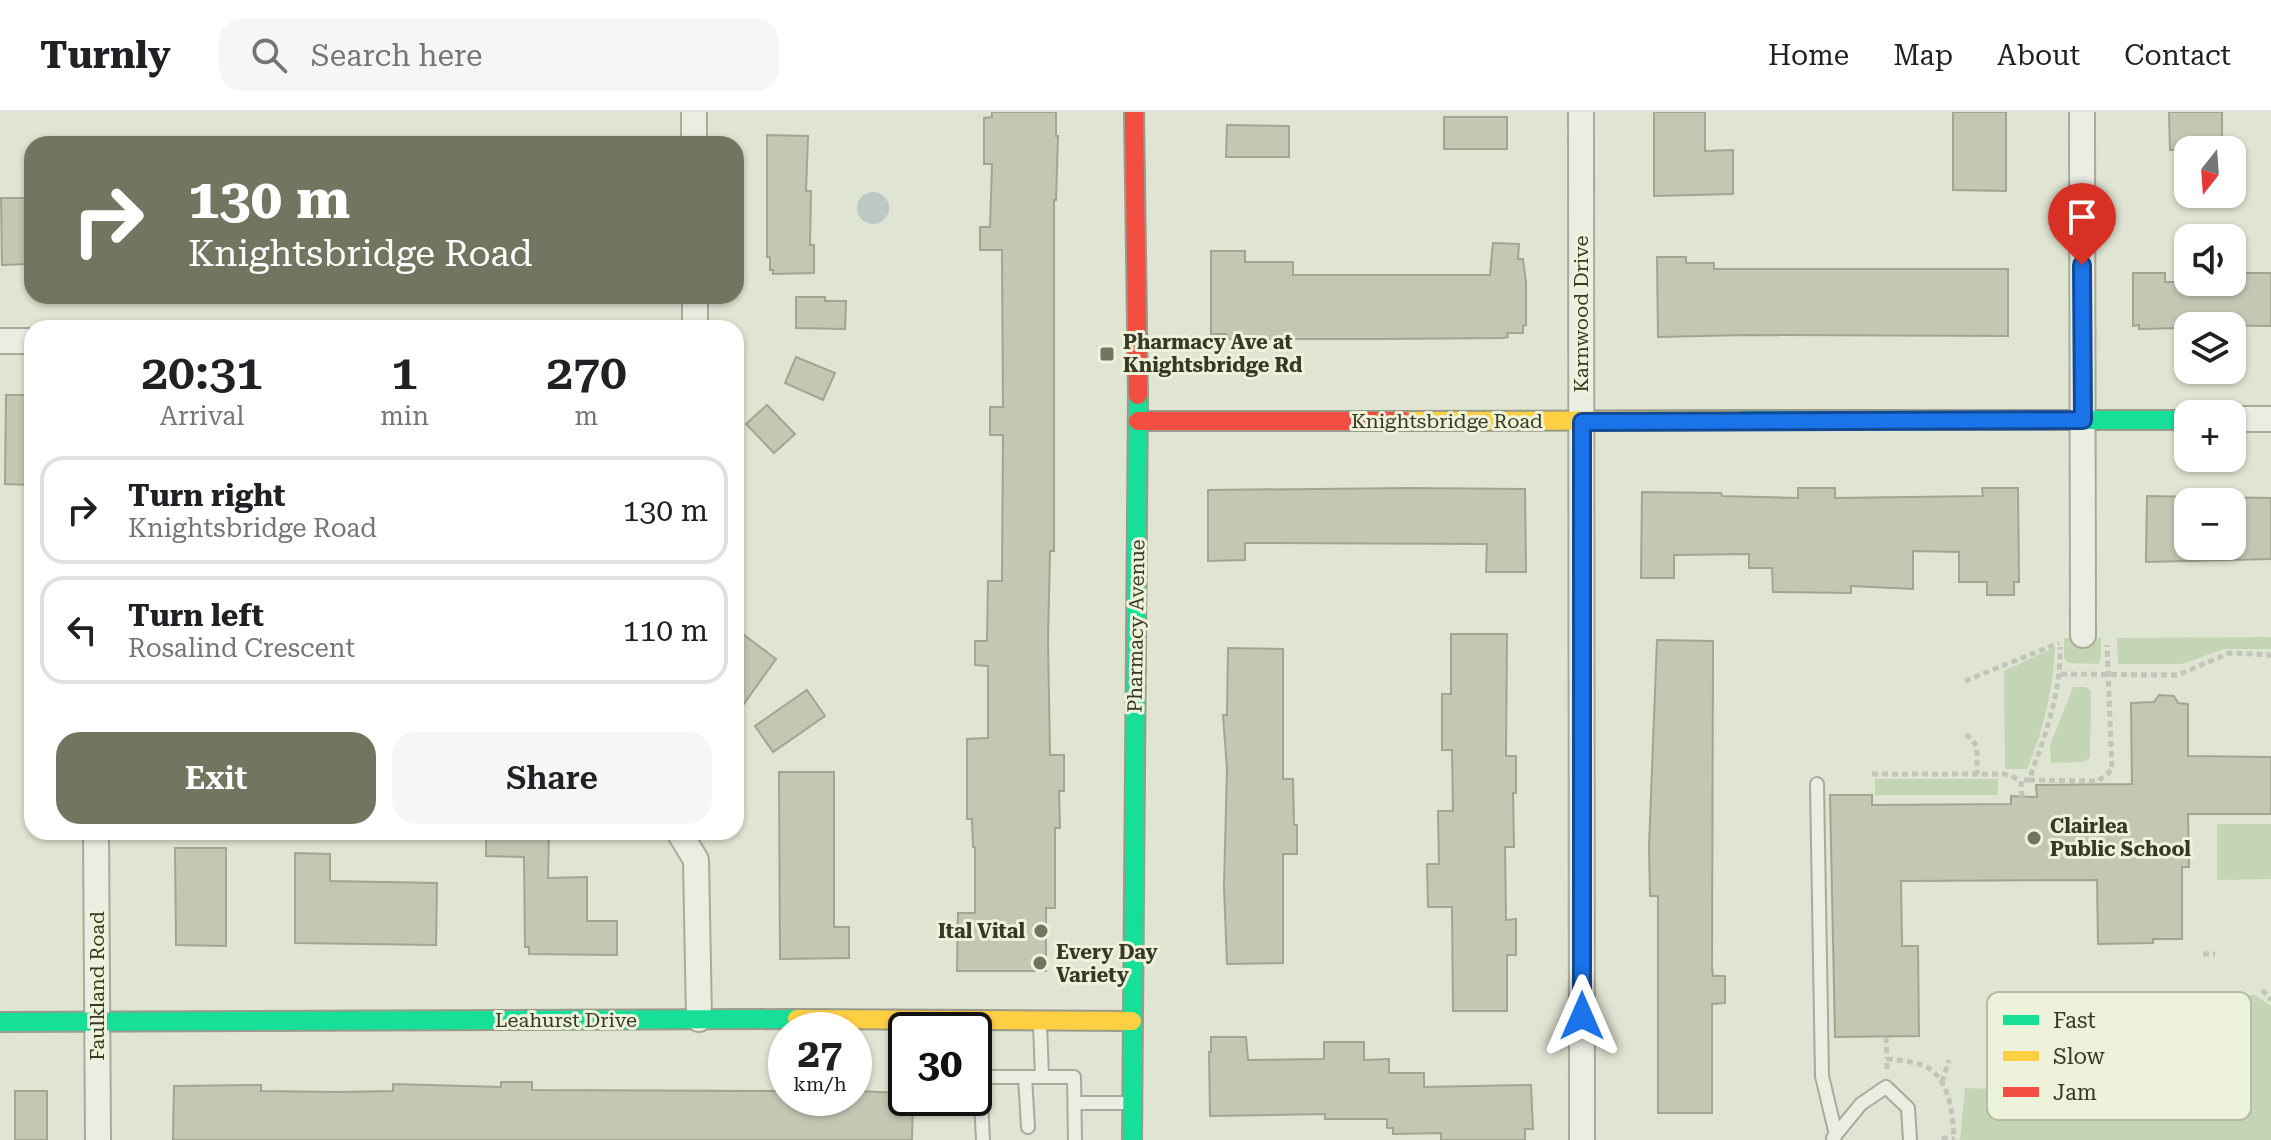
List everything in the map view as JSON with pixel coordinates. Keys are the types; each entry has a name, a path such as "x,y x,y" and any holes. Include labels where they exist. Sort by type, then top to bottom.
{"street":[{"path":"694,112 694,136"},
{"name":"Pharmacy Avenue","path":"1132,1140 1138,421 1134,112"},
{"name":"Karnwood Drive","path":"1581,112 1582,1140"},
{"path":"2078,637 2083,420 2082,112"},
{"path":"0,341 24,341"},
{"path":"2246,419 2271,419"},
{"name":"Knightsbridge Road","path":"1138,421 2174,420"},
{"name":"Faulkland Road","path":"96,840 98,1140"},
{"path":"684,840 696,860 699,1019"},
{"name":"Leahurst Drive","path":"0,1022 888,1021"},
{"name":"Leahurst Drive","path":"992,1022 1132,1021"}],"lane":[{"path":"1817,784 1822,1076 1833,1137"},
{"path":"1040,1022 1042,1077"},
{"path":"992,1077 1074,1077 1075,1140"},
{"path":"1025,1077 1028,1127"},
{"path":"1833,1137 1861,1104 1886,1087 1908,1108 1910,1140"},
{"path":"1075,1103 1132,1103"},
{"path":"982,1116 983,1140"}],"path":[{"path":"1872,774 2004,774 2021,780 2098,781 2112,770 2107,673 2078,637"},
{"path":"2029,780 2050,721 2061,674 2078,637"},
{"path":"1965,681 2078,637"},
{"path":"2061,674 2178,675 2229,653 2271,655"},
{"path":"1966,734 1977,746 1977,774"},
{"path":"2021,780 2022,797"},
{"path":"2203,954 2215,954"},
{"path":"2262,990 2271,1000"},
{"path":"1886,1037 1886,1087"},
{"path":"1887,1059 1922,1064 1942,1082 1952,1110 1954,1140 1944,1140"},
{"path":"1942,1082 1949,1060"}],"green space":[{"path":"2271,637 2271,649 2224,649 2182,664 2118,664 2117,638"},
{"path":"2064,638 2101,638 2101,659 2098,664 2068,663 2064,658"},
{"path":"2055,647 2047,709 2027,769 2005,769 2004,671"},
{"path":"2073,687 2086,687 2091,691 2090,758 2083,762 2051,763 2050,745"},
{"path":"1875,779 1998,779 1998,795 1875,795"},
{"path":"2217,824 2271,824 2271,879 2217,880"},
{"path":"2251,995 2271,1006 2271,1140 1960,1140 1965,1088 1987,1089 1987,1120 2251,1120"}],"shaded area":[{"path":"873,192 884,197 889,208 884,219 873,224 862,219 857,208 862,197"}],"building":[{"path":"992,112 1056,112 1058,136 1054,200 1054,551 1050,551 1048,640 1050,755 1064,755 1064,791 1059,791 1060,828 1055,828 1055,908 1046,908 1046,971 957,971 958,913 975,913 975,847 972,819 967,819 967,739 988,738 988,666 975,665 975,641 987,641 988,581 1002,581 1003,435 990,435 990,407 1003,407 1002,250 980,250 980,227 990,227 992,164 984,164 984,118 992,117"},
{"path":"1654,112 1705,112 1705,151 1733,150 1733,194 1654,196"},
{"path":"1953,112 2006,112 2006,191 1953,190"},
{"path":"2169,112 2222,112 2222,136 2174,136 2174,150 2170,150"},
{"path":"1444,117 1507,117 1507,149 1444,149"},
{"path":"1227,125 1289,126 1289,157 1226,157"},
{"path":"767,135 808,136 806,191 811,191 810,245 814,245 814,273 773,274 770,270 770,257 767,257"},
{"path":"1,198 24,198 24,264 2,265"},
{"path":"1493,243 1519,244 1518,259 1523,259 1526,283 1526,325 1523,326 1523,333 1507,333 1508,337 1503,338 1380,339 1230,339 1226,334 1211,334 1211,251 1245,251 1245,262 1293,262 1293,275 1490,275"},
{"path":"1657,257 1686,257 1686,263 1714,263 1714,269 2008,269 2008,336 1658,337"},
{"path":"2133,273 2165,273 2165,282 2174,282 2174,296 2246,296 2246,273 2271,273 2271,326 2246,326 2246,312 2174,312 2174,328 2139,329 2139,325 2133,326"},
{"path":"796,297 846,301 845,329 796,328"},
{"path":"796,357 835,373 823,400 785,383"},
{"path":"6,395 24,395 24,485 5,484"},
{"path":"767,405 795,434 774,453 746,424"},
{"path":"1798,488 1835,488 1835,498 1983,496 1982,488 2018,488 2019,582 2014,582 2014,595 1987,595 1987,582 1959,582 1959,552 1913,551 1913,589 1851,586 1851,593 1773,592 1772,568 1749,568 1749,554 1674,555 1674,578 1641,578 1642,492 1798,498"},
{"path":"1525,489 1526,572 1486,572 1487,544 1245,543 1245,560 1208,561 1208,490"},
{"path":"2147,496 2174,496 2174,560 2229,560 2146,562"},
{"path":"2246,498 2271,498 2271,559 2246,560"},
{"path":"1451,634 1507,634 1506,756 1516,756 1516,793 1513,793 1514,847 1505,847 1506,920 1516,919 1516,955 1507,955 1507,1011 1453,1011 1452,907 1428,907 1427,864 1439,864 1438,811 1453,811 1452,750 1442,750 1442,694 1451,694"},
{"path":"744,635 776,659 744,704"},
{"path":"1657,640 1713,641 1712,967 1713,976 1725,976 1725,1003 1712,1004 1712,1113 1658,1113 1658,896 1650,896 1649,847"},
{"path":"1228,648 1283,649 1283,779 1293,779 1297,854 1283,854 1283,963 1227,964 1224,886 1227,769 1223,715 1227,715"},
{"path":"807,690 825,716 773,752 755,726"},
{"path":"2159,695 2174,696 2178,703 2188,704 2188,756 2271,757 2271,814 2188,814 2189,867 2182,867 2182,939 2098,944 2097,880 1901,881 1902,946 1918,946 1919,1036 1835,1037 1830,795 1872,795 1872,805 2011,804 2011,796 2037,797 2036,785 2132,784 2131,703 2154,702"},
{"path":"779,772 834,772 834,927 849,927 849,958 780,959"},
{"path":"486,840 549,840 548,878 587,877 587,921 617,921 617,955 529,954 529,947 525,947 524,857 486,856"},
{"path":"175,848 226,848 226,946 176,945"},
{"path":"295,853 330,854 330,881 437,883 436,945 295,943"},
{"path":"1211,1037 1246,1037 1248,1060 1324,1059 1324,1042 1364,1042 1364,1060 1389,1059 1389,1073 1424,1073 1424,1087 1531,1085 1533,1129 1525,1129 1525,1140 1441,1140 1441,1133 1393,1134 1393,1128 1387,1128 1387,1119 1325,1119 1325,1114 1210,1116"},
{"path":"501,1082 532,1082 532,1090 768,1091 768,1116 872,1116 872,1092 888,1092 888,1116 913,1116 912,1140 173,1140 174,1086 261,1085 261,1091 338,1092 393,1091 393,1084 501,1087"},
{"path":"15,1091 47,1091 47,1140 15,1140"}],"traffic: fast":[{"path":"1132,1140 1138,395"},
{"path":"1740,420 2174,420"},
{"path":"0,1022 768,1019"}],"traffic: slow":[{"path":"1405,421 1740,420"},
{"path":"872,1019 1132,1021"}],"traffic: jam":[{"path":"1134,112 1138,395"},
{"path":"1138,421 1405,421"}],"place":[{"name":"Pharmacy Ave at Knightsbridge Rd","path":"1107,354"},
{"name":"Clairlea Public School","path":"2034,838"},
{"name":"Ital Vital","path":"1041,931"},
{"name":"Every Day Variety","path":"1040,963"}],"route":[{"path":"1582,1016 1582,422 2083,420 2082,265"}]}
